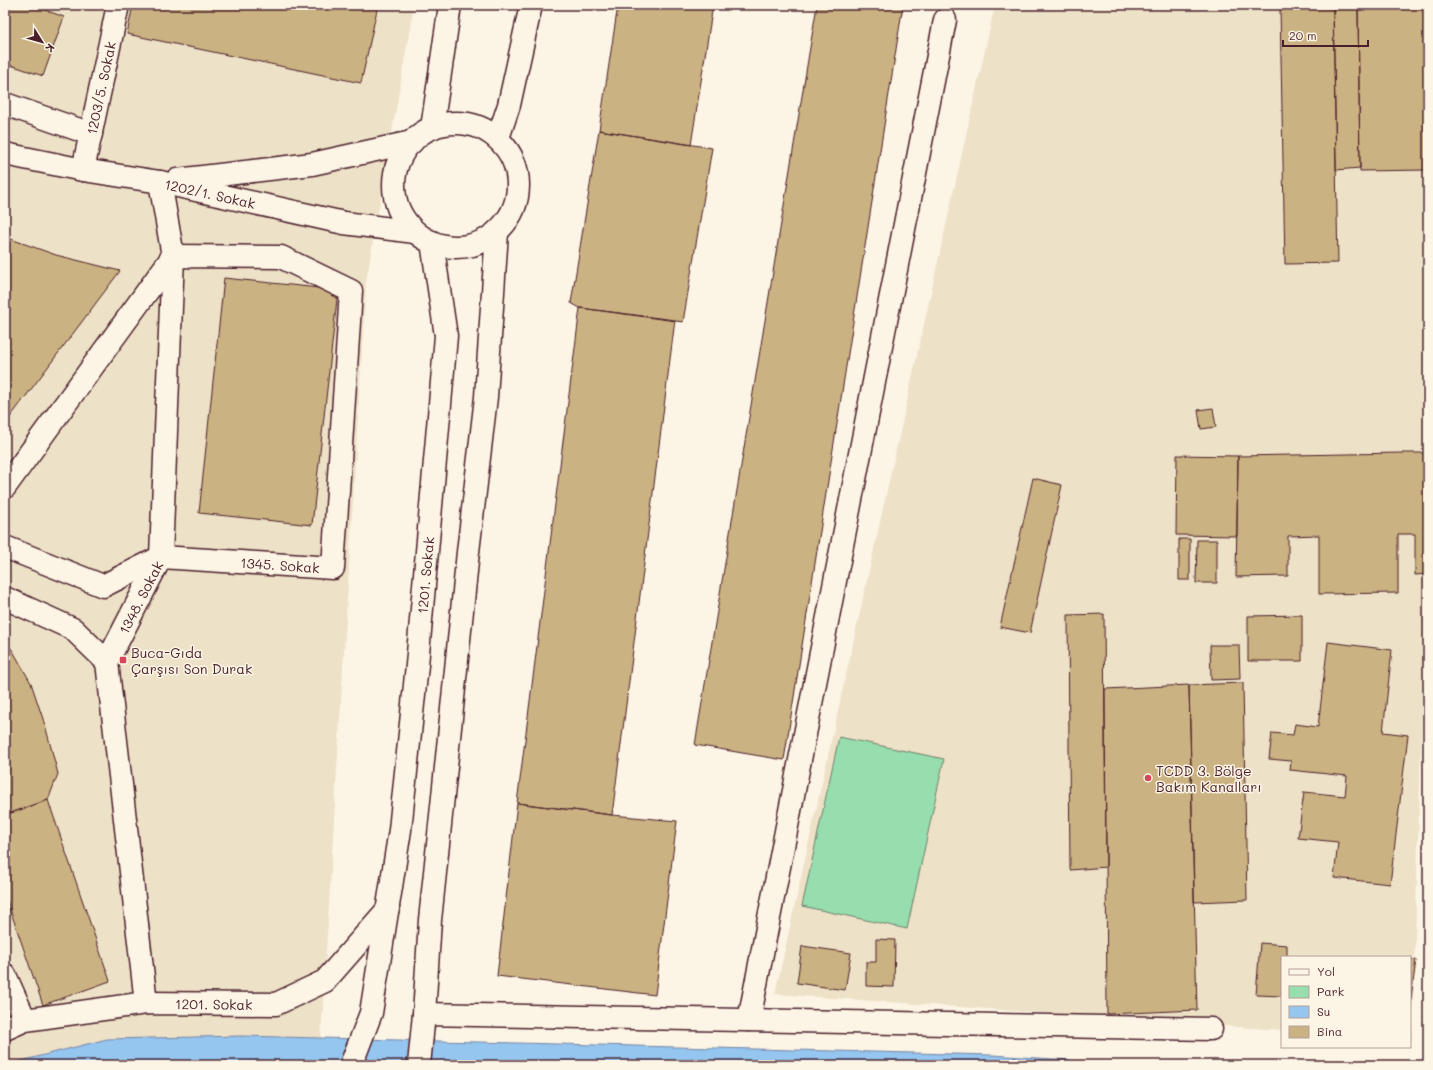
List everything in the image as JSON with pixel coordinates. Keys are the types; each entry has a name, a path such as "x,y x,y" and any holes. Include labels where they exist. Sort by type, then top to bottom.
{"street":[{"name":"1203/5. Sokak","path":"83,170 118,5"},
{"path":"432,128 450,5"},
{"path":"498,138 509,105 531,5"},
{"path":"748,1020 945,20"},
{"path":"5,104 91,134"},
{"path":"448,123 466,124 483,129 498,138 511,155 518,175 518,196 510,215 497,232 483,241 466,246 449,247 424,237 402,216 396,198 395,178 400,158 412,142 421,134 432,128 448,123"},
{"path":"161,557 173,256 160,182 312,164 412,142"},
{"name":"1202/1. Sokak","path":"5,154 83,170 160,182 344,223 424,237"},
{"path":"419,1065 436,859 466,568 486,397 497,232"},
{"name":"1201. Sokak","path":"351,1065 371,1013 400,830 417,665 446,336 424,237"},
{"path":"5,487 173,256"},
{"name":"1345. Sokak","path":"161,557 333,568 351,291 281,256 173,256"},
{"name":"1348. Sokak","path":"5,547 103,586 161,557"},
{"name":"1348. Sokak","path":"107,662 161,557"},
{"path":"5,598 73,629 107,662 146,1003"},
{"name":"1201. Sokak","path":"5,1029 25,1020 146,1003 276,1004 325,981 388,908"},
{"path":"5,975 25,1020"},
{"path":"424,1014 1211,1029"}],"shaded area":[{"path":"5,5 414,5 366,282 321,1038 241,1036 107,1039 5,1065"},
{"path":"995,5 1428,5 1428,518 1412,1040 1411,956 1281,956 1281,1030 775,994"}],"green space":[{"path":"839,737 944,759 907,929 802,906"}],"water":[{"path":"241,1036 992,1055 1069,1060 1079,1065 5,1065 107,1039"}],"building":[{"path":"5,5 32,5 64,17 43,76 5,63"},
{"path":"133,5 378,5 361,83 127,34"},
{"path":"618,5 713,5 691,145 599,130"},
{"path":"817,5 903,5 784,760 695,745"},
{"path":"1428,5 1428,170 1360,171 1358,7"},
{"path":"1333,7 1338,263 1285,264 1280,8"},
{"path":"1333,7 1358,7 1360,168 1336,170"},
{"path":"599,130 712,148 683,322 580,308 571,303"},
{"path":"5,237 56,255 120,271 5,424"},
{"path":"224,278 338,290 312,525 199,513"},
{"path":"580,308 675,320 612,815 517,803"},
{"path":"1213,408 1216,427 1201,429 1198,410"},
{"path":"1428,453 1428,574 1415,575 1415,534 1398,534 1398,593 1319,594 1319,535 1288,536 1288,576 1236,577 1238,456"},
{"path":"1177,455 1238,456 1237,536 1176,535"},
{"path":"1033,478 1062,485 1030,633 1000,627"},
{"path":"1179,539 1190,539 1190,580 1179,580"},
{"path":"1197,540 1217,540 1217,583 1196,583"},
{"path":"1104,614 1106,867 1070,870 1068,615"},
{"path":"1302,615 1302,661 1248,661 1248,616"},
{"path":"5,641 13,651 31,683 45,725 58,774 48,800 5,815"},
{"path":"1328,642 1392,650 1383,732 1408,735 1390,884 1334,878 1338,842 1298,838 1304,792 1345,796 1347,776 1290,770 1291,761 1269,759 1272,733 1293,735 1295,724 1318,727"},
{"path":"1210,645 1239,645 1240,679 1211,680"},
{"path":"1243,683 1247,900 1194,902 1189,685"},
{"name":"TCDD 3. Bölge Bakım Kanalları","path":"1189,685 1197,1010 1107,1014 1105,689"},
{"path":"48,800 110,981 43,1005 5,895 5,815"},
{"path":"517,803 612,815 677,821 655,995 497,976"},
{"path":"876,939 895,940 894,987 866,986 866,962 876,962"},
{"path":"1260,943 1287,945 1287,956 1281,956 1281,996 1256,995"},
{"path":"802,946 851,953 845,990 797,983"},
{"path":"1411,959 1416,960 1411,998"}],"place":[{"name":"Buca-Gıda Çarşısı Son Durak","path":"123,660"},
{"name":"TCDD 3. Bölge Bakım Kanalları","path":"1148,778"}]}
